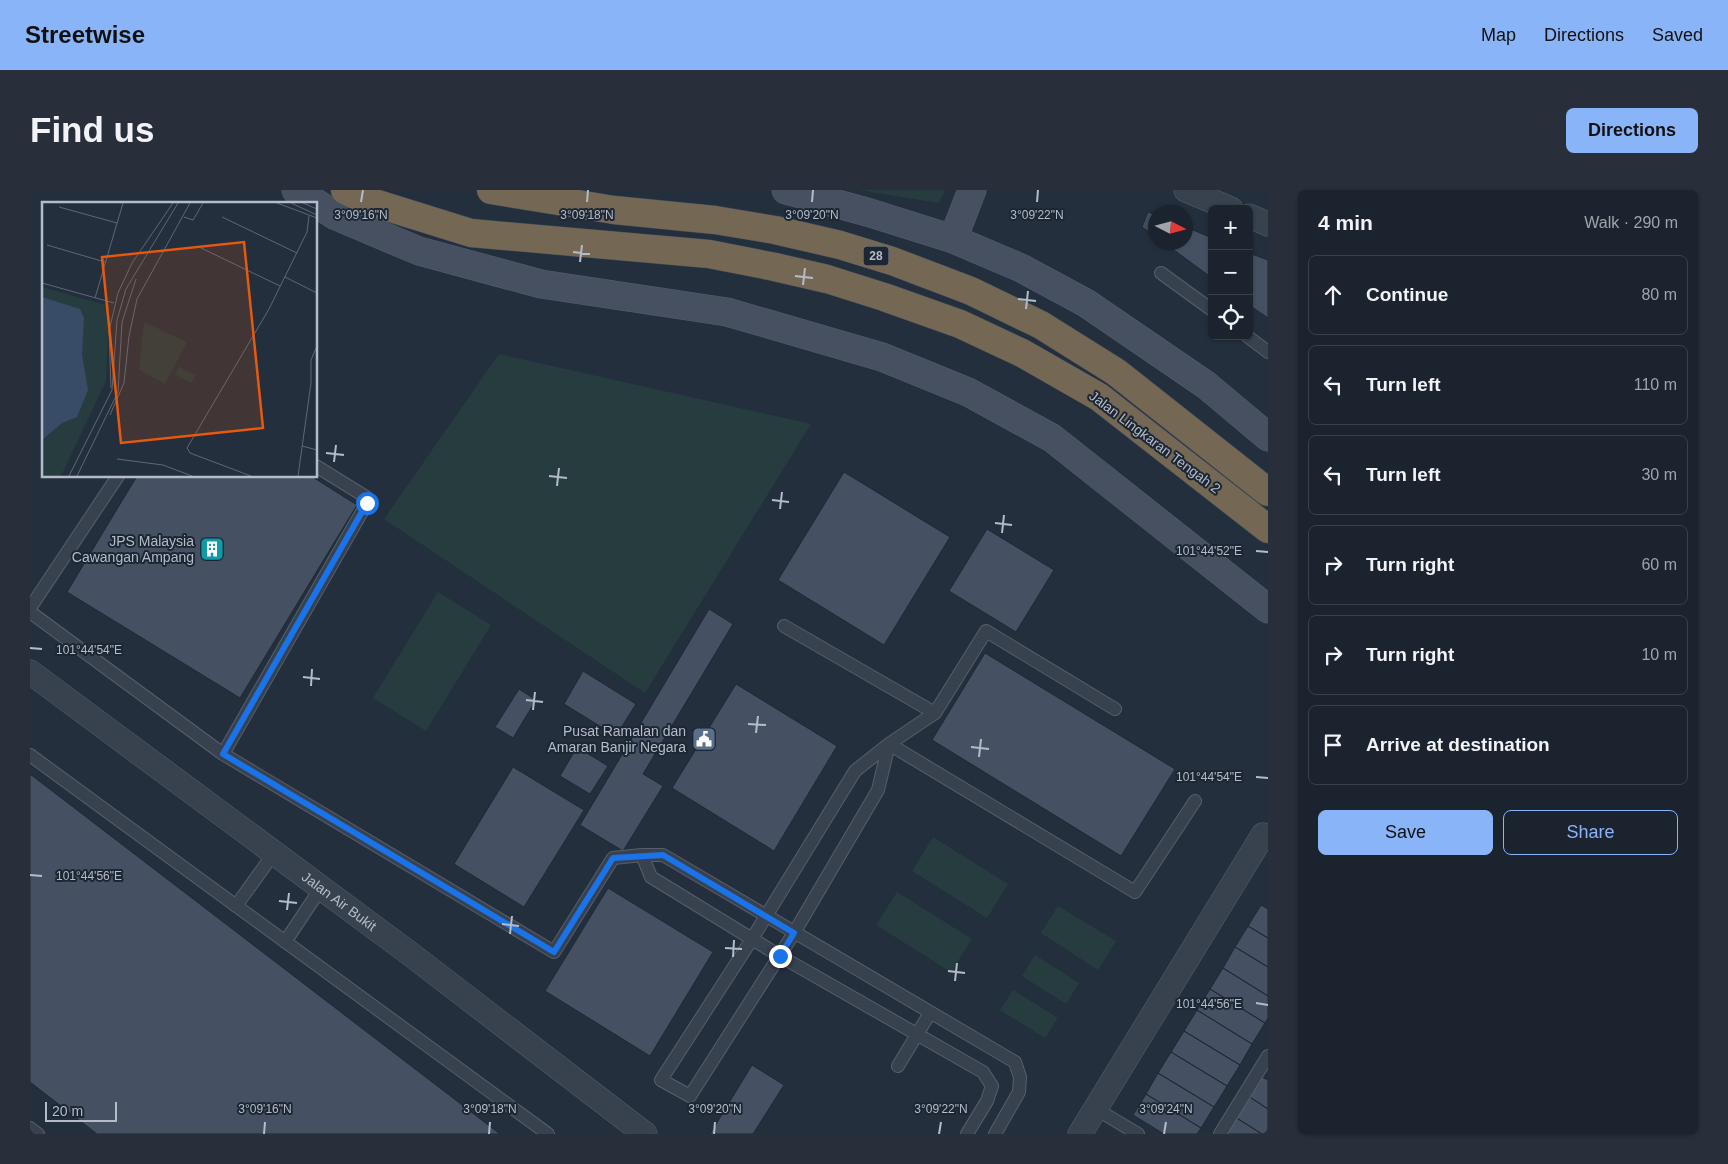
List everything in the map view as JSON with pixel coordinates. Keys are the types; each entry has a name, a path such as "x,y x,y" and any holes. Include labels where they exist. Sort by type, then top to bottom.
{"highway":[{"name":"Jalan Lingkaran Tengah 2","path":"345,190 368,201 471,233 708,254 774,267 835,282 960,324 1022,353 1099,397 1268,529"},
{"name":"Jalan Lingkaran Tengah 2","path":"491,190 614,210 715,220 784,232 840,245 971,291 1041,325 1116,372 1268,492"}],"main road":[{"path":"296,190 314,202"},
{"path":"786,190 867,212 953,239 1021,268 1086,303 1206,385 1268,437"},
{"path":"953,239 972,190"},
{"path":"318,204 336,216 419,251 541,284 727,312 882,357 968,392 1052,438 1268,609"}],"street":[{"path":"1186,190 1222,205"},
{"path":"1234,205 1240,190"},
{"path":"1253,218 1268,224"},
{"name":"Jalan Air Bukit","path":"30,672 274,852 645,1134"},
{"path":"1080,1134 1263,835"}],"lane":[{"path":"1161,273 1208,307"},
{"path":"1252,340 1268,352"},
{"path":"223,754 367,503 366,497 318,467"},
{"path":"117,478 30,610 223,754 554,952 613,858 663,855 1015,1062 1020,1077 1019,1092 995,1134"},
{"path":"784,626 935,712"},
{"path":"889,744 878,790 780,956 690,1096 662,1080 752,939 855,771 889,744 935,712 986,631 1115,709"},
{"path":"889,744 1135,892 1195,801"},
{"path":"30,755 548,1134"},
{"path":"236,906 274,852"},
{"path":"642,855 651,877 780,956 983,1072 992,1086 987,1102 967,1134"},
{"path":"285,942 321,888"},
{"path":"898,1066 930,1013"},
{"path":"1220,1134 1268,1056"},
{"path":"1096,1109 1138,1134"},
{"path":"30,1128 38,1134"}],"green space":[{"path":"858,190 945,190 939,203"},
{"path":"499,354 811,424 645,693 384,519"},
{"path":"438,592 491,625 426,731 373,698"},
{"path":"933,837 1008,884 987,918 912,871"},
{"path":"897,892 972,939 951,972 876,925"},
{"path":"1058,906 1116,941 1098,970 1041,933"},
{"path":"1035,955 1079,983 1066,1004 1022,976"},
{"path":"1013,990 1058,1018 1045,1038 1000,1010"}],"building":[{"path":"1148,212 1148,231 1142,227"},
{"path":"1193,230 1208,236 1208,275 1174,250 1193,250"},
{"path":"1253,254 1268,260 1268,318 1253,308"},
{"path":"844,472 950,537 884,645 778,580"},
{"name":"JPS Malaysia Cawangan Ampang","path":"136,478 314,478 357,505 240,698 67,592"},
{"path":"987,529 1054,570 1016,632 949,591"},
{"path":"709,609 733,624 643,774 663,786 623,851 580,825"},
{"path":"985,653 1175,769 1121,856 932,740"},
{"path":"583,671 636,704 616,736 564,704"},
{"path":"736,684 837,746 774,851 672,788"},
{"path":"519,689 536,700 513,738 495,727"},
{"path":"577,747 608,766 590,794 560,776"},
{"path":"513,767 584,810 524,907 454,864"},
{"path":"30,774 500,1134 97,1134 30,1082"},
{"path":"608,888 713,952 650,1056 545,991"},
{"path":"1261,905 1268,909 1268,938 1248,926"},
{"path":"1248,926 1268,938 1268,967 1235,947"},
{"path":"1235,947 1268,967 1268,996 1223,968"},
{"path":"1223,968 1268,996 1268,1018 1265,1023 1210,989"},
{"path":"1210,989 1265,1023 1252,1044 1197,1010"},
{"path":"1197,1010 1252,1044 1240,1065 1184,1031"},
{"path":"1184,1031 1240,1065 1227,1086 1171,1052"},
{"path":"1171,1052 1227,1086 1214,1107 1158,1073"},
{"path":"752,1065 784,1085 753,1134 710,1134"},
{"path":"1158,1073 1214,1107 1201,1128 1146,1094"},
{"path":"1260,1076 1268,1080 1268,1109 1248,1096"},
{"path":"1146,1094 1201,1128 1197,1134 1164,1134 1133,1115"},
{"path":"1248,1096 1268,1109 1268,1134 1262,1134 1235,1117"},
{"path":"1235,1117 1262,1134 1225,1134"}],"place":[{"name":"JPS Malaysia Cawangan Ampang","path":"212,549"},
{"name":"Pusat Ramalan dan Amaran Banjir Negara","path":"704,739"}],"route":[{"path":"367,503 223,754 554,952 613,858 663,855 794,933 780,956"}]}
